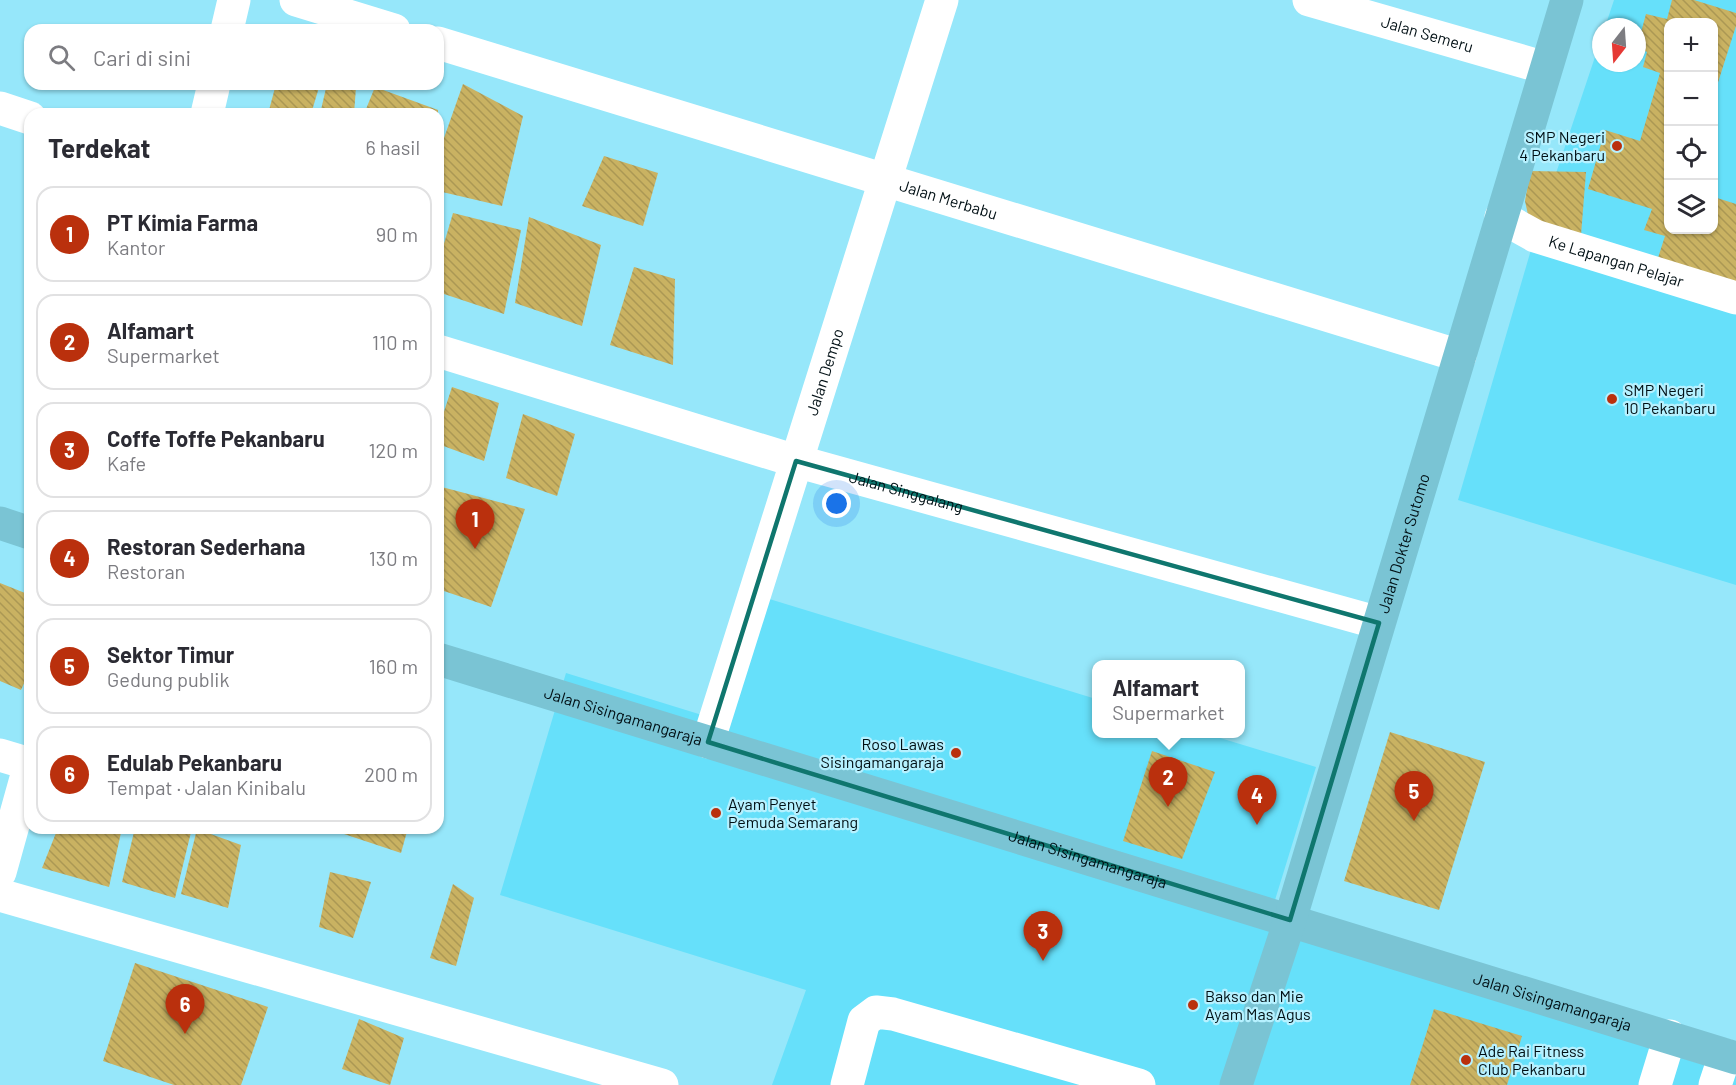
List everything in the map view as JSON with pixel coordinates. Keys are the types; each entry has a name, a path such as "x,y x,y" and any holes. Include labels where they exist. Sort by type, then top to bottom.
{"main road":[{"name":"Jalan Dokter Sutomo","path":"1236,1085 1290,920 1567,0"},
{"path":"0,523 24,531"},
{"name":"Jalan Sisingamangaraja","path":"444,661 1731,1056"}],"street":[{"path":"228,24 234,0"},
{"path":"296,0 374,24"},
{"name":"Jalan Dempo","path":"708,742 942,0"},
{"name":"Jalan Semeru","path":"1309,0 1546,68"},
{"name":"Jalan Merbabu","path":"444,46 1460,356"},
{"path":"208,108 213,90"},
{"path":"0,108 24,116"},
{"name":"Ke Lapangan Pelajar","path":"1501,217 1535,236 1736,298"},
{"name":"Jalan Singgalang","path":"444,353 796,461 1379,623"},
{"path":"0,755 24,762"},
{"path":"0,872 24,786"},
{"path":"0,895 662,1085"},
{"path":"848,1085 864,1022 876,1012 893,1014 1135,1084"},
{"path":"1655,1085 1670,1036"},
{"path":"1715,1085 1731,1056"}],"highlighted area":[{"path":"796,461 1379,623 1290,920 708,742"}],"shaded area":[{"name":"SMP Negeri 10 Pekanbaru","path":"1614,0 1736,0 1736,585 1458,500 1535,236 1592,66 1592,72 1646,72 1646,18 1608,18"},
{"path":"740,590 1092,698 1092,738 1220,738 1316,767 1267,926 1736,1075 1736,1085 772,1085 806,990 500,895 566,673 702,715"}],"building":[{"path":"1672,0 1694,0 1736,13 1736,26 1718,82 1718,18 1667,18"},
{"path":"1646,14 1664,18 1664,234 1718,234 1718,198 1736,204 1736,287 1657,261 1665,236 1644,230 1652,209 1588,189 1605,130 1640,141 1660,73 1646,68"},
{"path":"463,84 523,116 502,206 444,192 444,138"},
{"path":"274,90 318,90 313,108 270,108"},
{"path":"326,90 356,90 354,108 321,108"},
{"path":"374,90 383,90 433,108 366,108"},
{"path":"604,156 658,173 643,226 582,206"},
{"path":"1530,171 1586,172 1581,235 1530,224 1525,201"},
{"path":"453,213 521,230 504,314 444,294 444,244"},
{"path":"529,217 601,245 582,326 515,303"},
{"path":"634,267 675,279 673,365 610,345"},
{"path":"452,387 499,403 484,461 444,446 444,412"},
{"path":"523,414 575,434 557,496 506,478"},
{"path":"444,488 525,509 491,607 444,591"},
{"path":"0,583 24,593 24,683 21,690 0,681"},
{"path":"1390,732 1485,762 1439,910 1344,881"},
{"path":"1152,751 1215,772 1182,859 1123,841"},
{"path":"56,834 121,834 109,887 42,868"},
{"path":"134,834 191,834 175,898 122,882"},
{"path":"196,834 211,834 241,845 228,908 181,894"},
{"path":"344,834 406,834 401,853"},
{"path":"330,872 371,882 353,938 319,927"},
{"path":"453,884 474,898 456,966 430,958"},
{"path":"135,963 268,1007 241,1085 174,1085 103,1061"},
{"name":"Ade Rai Fitness Club Pekanbaru","path":"1434,1009 1522,1036 1507,1085 1410,1085"},
{"path":"359,1019 404,1038 390,1085 342,1069"}],"place":[{"name":"SMP Negeri 4 Pekanbaru","path":"1617,146"},
{"name":"SMP Negeri 10 Pekanbaru","path":"1612,399"},
{"name":"PT Kimia Farma","path":"475,549"},
{"name":"Roso Lawas Sisingamangaraja","path":"956,753"},
{"name":"Alfamart","path":"1168,807"},
{"name":"Ayam Penyet Pemuda Semarang","path":"716,813"},
{"name":"Sektor Timur","path":"1414,821"},
{"name":"Restoran Sederhana","path":"1257,825"},
{"name":"Coffe Toffe Pekanbaru","path":"1043,961"},
{"name":"Bakso dan Mie Ayam Mas Agus","path":"1193,1005"},
{"name":"Edulab Pekanbaru","path":"185,1034"},
{"name":"Ade Rai Fitness Club Pekanbaru","path":"1466,1060"}]}
